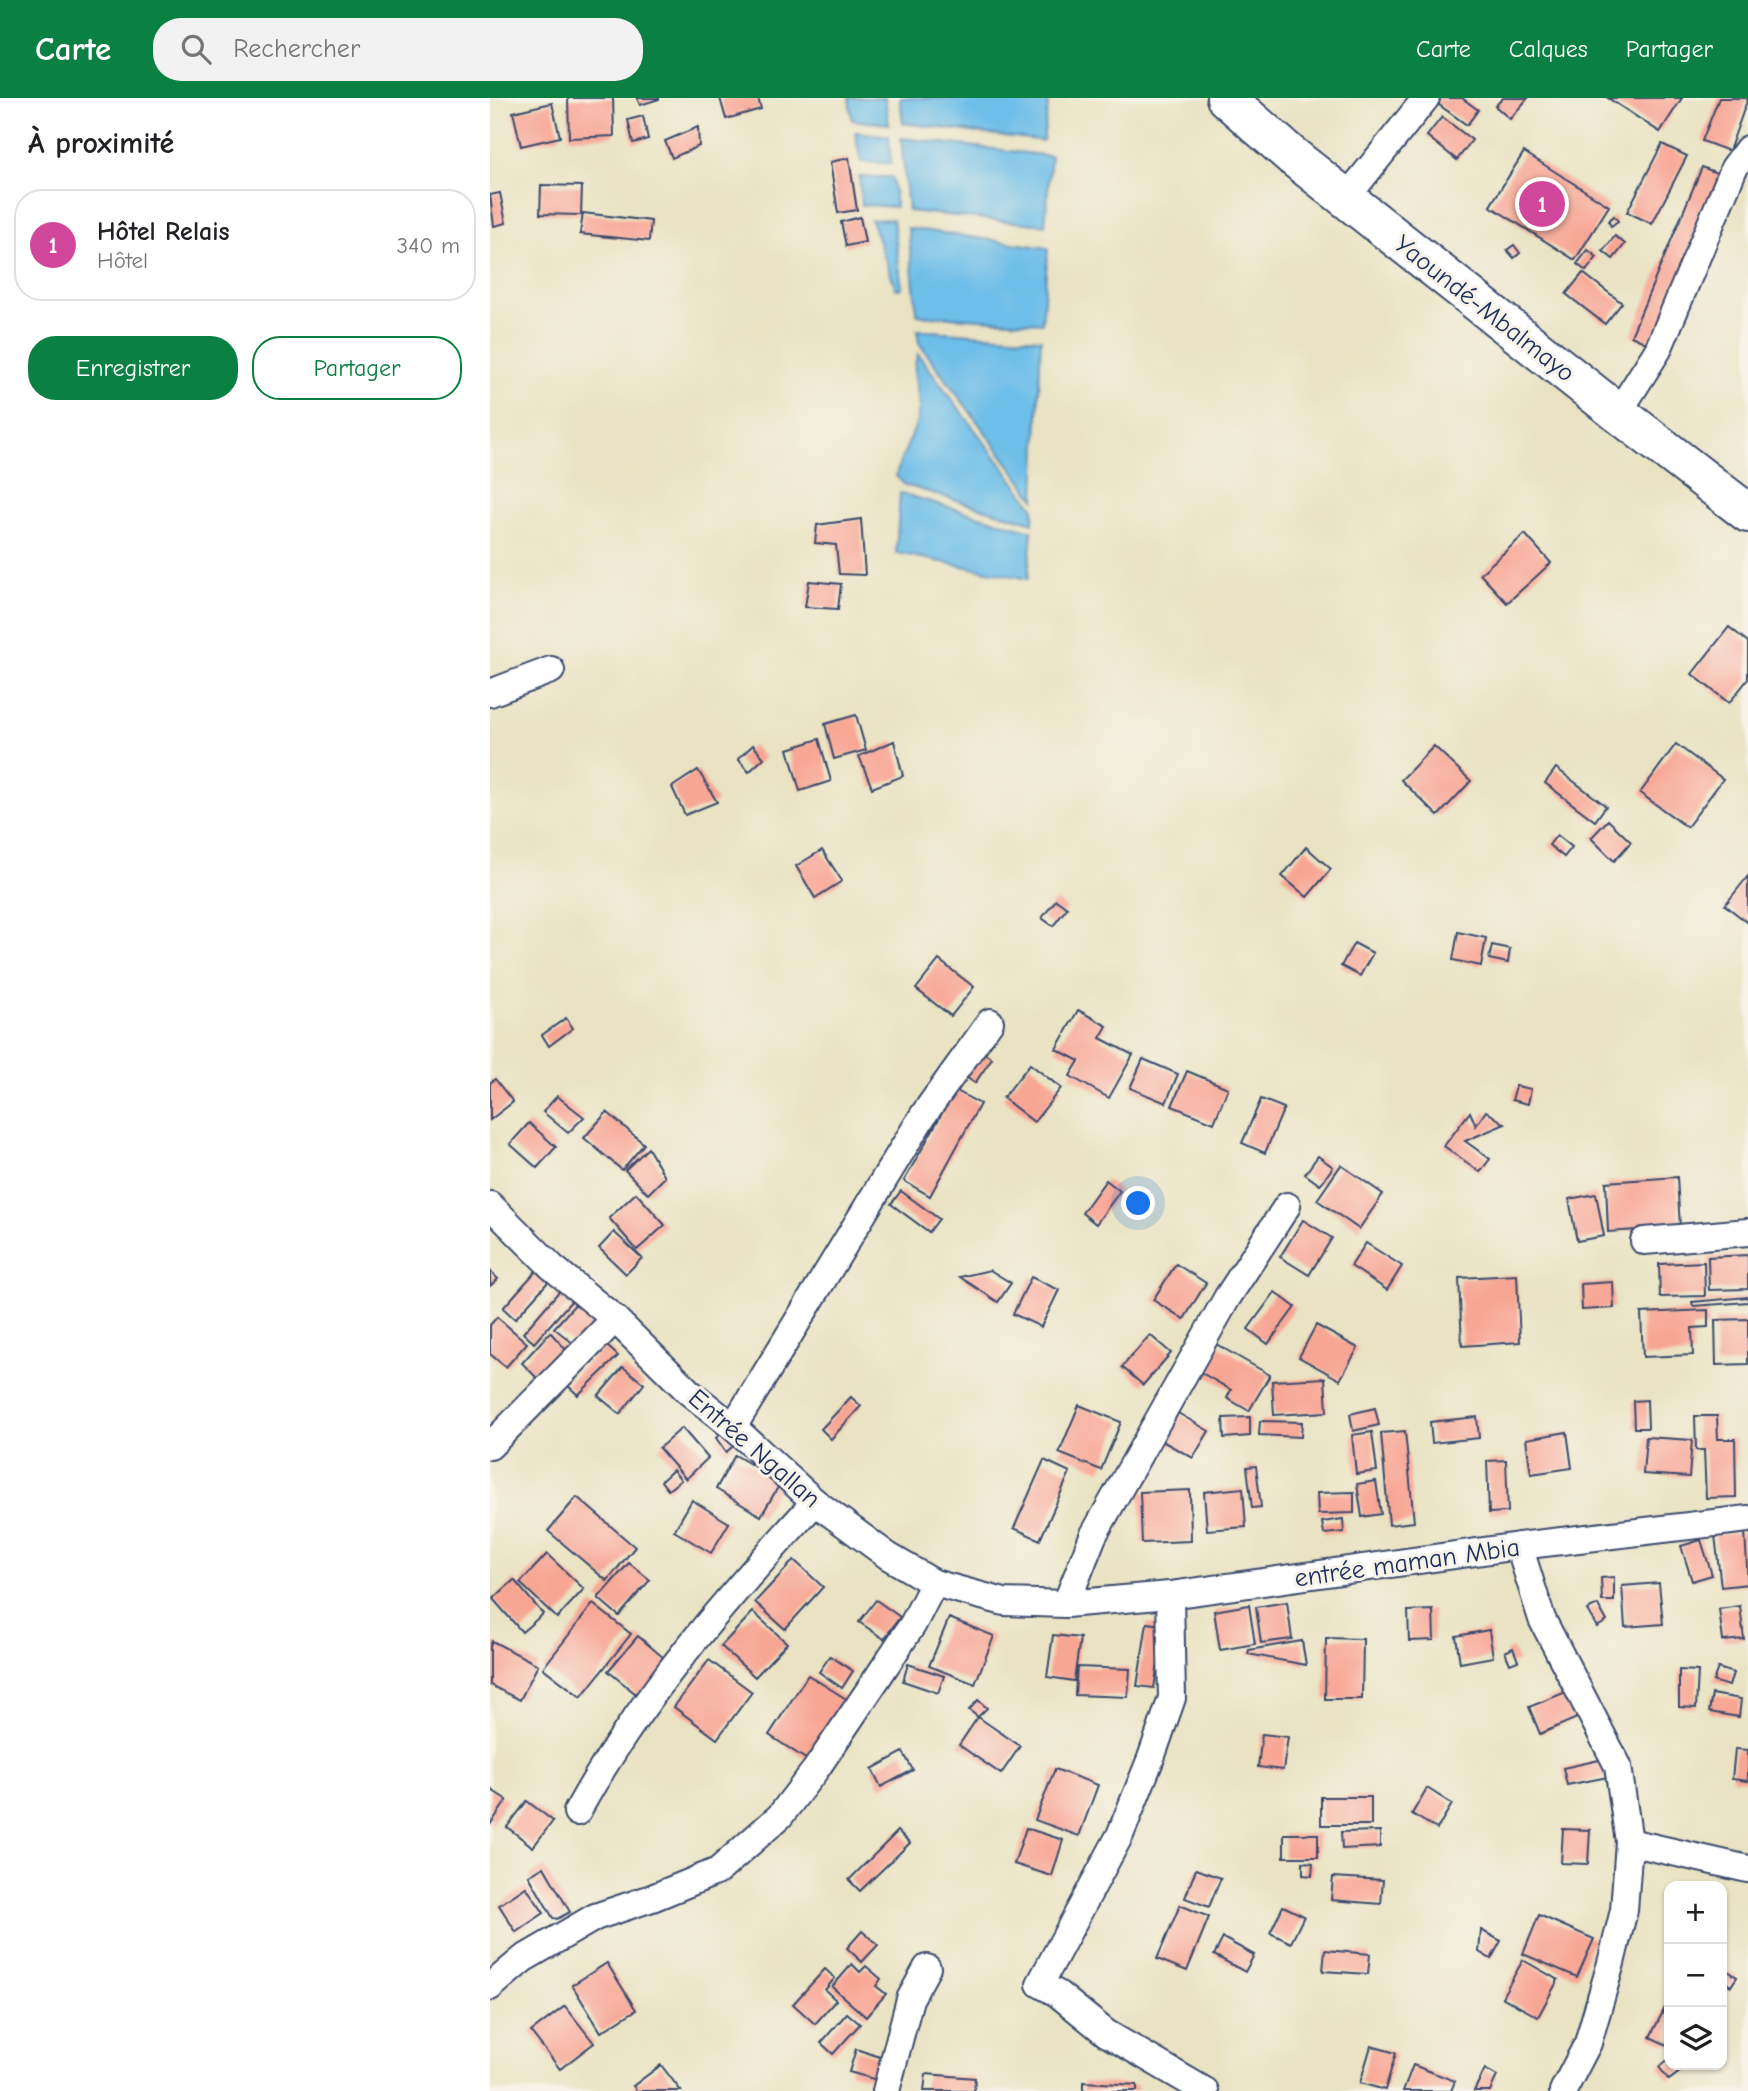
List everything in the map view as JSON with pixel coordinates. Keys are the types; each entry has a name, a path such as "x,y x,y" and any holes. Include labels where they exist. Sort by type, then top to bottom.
{"highway":[{"name":"Yaoundé-Mbalmayo","path":"1226,98 1346,198 1618,414 1748,513"}],"street":[{"path":"1346,198 1426,98"},
{"path":"1618,414 1658,350 1734,168 1748,149"},
{"path":"490,693 551,670"},
{"path":"733,1427 924,1114 990,1022"},
{"name":"Entrée Ngallan","path":"490,1205 552,1267 615,1319 689,1391 815,1502 888,1556 934,1583 1004,1602 1066,1604"},
{"path":"1066,1604 1093,1536 1227,1298 1287,1206"},
{"path":"1644,1241 1748,1232"},
{"path":"490,1446 615,1319"},
{"path":"577,1812 600,1770 648,1699 755,1568 815,1502"},
{"name":"entrée maman Mbia","path":"1066,1604 1170,1595 1519,1546 1748,1519"},
{"path":"1519,1546 1542,1619 1618,1766 1629,1842 1624,1910 1611,1963 1588,2043 1563,2091"},
{"path":"490,1987 523,1959 595,1917 652,1898 718,1871 780,1816 816,1769 878,1677 913,1624 934,1583"},
{"path":"1170,1595 1172,1698 1120,1835 1040,1984 1058,1994 1106,2033 1206,2091"},
{"path":"1629,1842 1748,1869"},
{"path":"886,2091 910,1999 927,1968"}],"water":[{"path":"849,98 885,98 889,124 852,120"},
{"path":"900,98 1049,98 1043,141 903,123"},
{"path":"855,132 889,136 891,163 861,162"},
{"path":"901,138 1051,156 1045,225 908,211"},
{"path":"859,177 892,177 896,207 862,205"},
{"path":"893,219 902,288 896,289 871,220"},
{"path":"908,228 1048,248 1042,323 917,315"},
{"path":"917,330 1041,339 1035,499 919,343"},
{"path":"918,354 1034,508 1033,523 905,485 896,476 918,417 919,401 914,370"},
{"path":"900,493 1032,531 1028,579 896,553"}],"building":[{"path":"568,98 613,98 614,136 569,138"},
{"path":"637,98 659,98 659,99 640,105"},
{"path":"720,98 758,98 761,109 726,119"},
{"path":"1438,98 1462,98 1478,110 1467,125 1435,102"},
{"path":"1503,98 1528,98 1510,119 1495,106"},
{"path":"1608,98 1682,98 1660,132"},
{"path":"1719,98 1748,98 1729,151 1702,141"},
{"path":"552,103 560,137 521,146 513,112"},
{"path":"643,116 648,139 633,143 628,120"},
{"path":"1442,117 1472,140 1457,160 1427,136"},
{"path":"698,127 699,146 672,158 665,141"},
{"path":"1662,144 1687,156 1652,224 1627,212"},
{"path":"1524,152 1609,206 1575,260 1490,206"},
{"path":"849,158 857,210 838,213 830,162"},
{"path":"1702,167 1724,176 1653,346 1631,336"},
{"path":"541,185 582,186 581,215 540,214"},
{"path":"500,193 506,223 494,226 490,195"},
{"path":"583,213 651,221 649,241 580,234"},
{"path":"1614,216 1618,221 1611,226 1608,221"},
{"path":"860,217 865,242 846,246 841,222"},
{"path":"1615,236 1625,244 1613,259 1603,251"},
{"path":"1514,245 1520,253 1514,258 1507,250"},
{"path":"1588,250 1597,257 1586,271 1577,264"},
{"path":"1583,273 1622,303 1605,324 1566,294"},
{"path":"861,519 865,575 839,574 836,545 815,543 817,525"},
{"path":"1525,534 1551,563 1507,603 1480,574"},
{"path":"809,581 841,584 838,609 805,607"},
{"path":"1729,627 1748,642 1748,679 1729,703 1692,674"},
{"path":"856,715 866,750 834,759 825,724"},
{"path":"819,739 831,781 800,791 788,749"},
{"path":"894,741 903,776 872,788 859,756"},
{"path":"1676,744 1723,779 1687,827 1640,793"},
{"path":"753,745 764,758 749,772 738,759"},
{"path":"1434,746 1471,781 1438,816 1401,780"},
{"path":"1556,768 1606,806 1595,821 1545,783"},
{"path":"698,770 717,802 685,815 672,787"},
{"path":"1608,820 1631,842 1614,861 1591,838"},
{"path":"1557,835 1572,847 1564,857 1549,845"},
{"path":"1306,847 1331,869 1307,897 1282,876"},
{"path":"822,850 842,881 815,898 796,866"},
{"path":"1748,876 1748,923 1725,905"},
{"path":"1056,900 1067,908 1053,926 1042,918"},
{"path":"1458,932 1486,938 1481,966 1453,960"},
{"path":"1354,943 1373,953 1360,976 1341,966"},
{"path":"1492,945 1510,949 1508,963 1489,959"},
{"path":"939,960 974,987 951,1016 916,989"},
{"path":"1078,1010 1107,1026 1100,1038 1133,1055 1109,1098 1070,1076 1079,1061 1056,1049"},
{"path":"566,1018 573,1028 549,1046 542,1035"},
{"path":"983,1052 992,1058 975,1083 966,1077"},
{"path":"1143,1059 1178,1074 1166,1103 1130,1088"},
{"path":"1030,1064 1061,1088 1034,1122 1003,1098"},
{"path":"1187,1071 1228,1088 1214,1123 1172,1106"},
{"path":"495,1079 513,1102 490,1120 490,1083"},
{"path":"1516,1086 1531,1089 1528,1104 1512,1100"},
{"path":"955,1090 980,1104 930,1196 904,1181"},
{"path":"557,1096 584,1117 568,1133 543,1112"},
{"path":"1261,1099 1284,1108 1265,1153 1242,1143"},
{"path":"1486,1111 1505,1124 1465,1141 1490,1159 1480,1172 1444,1146 1470,1112 1476,1126"},
{"path":"607,1112 644,1144 622,1170 584,1138"},
{"path":"529,1123 556,1147 537,1168 510,1144"},
{"path":"648,1148 665,1177 648,1194 625,1170"},
{"path":"1318,1156 1333,1167 1320,1185 1305,1174"},
{"path":"1341,1165 1383,1194 1359,1229 1317,1200"},
{"path":"1677,1177 1680,1227 1608,1232 1606,1182"},
{"path":"1106,1180 1120,1191 1096,1224 1082,1213"},
{"path":"901,1191 939,1219 929,1232 891,1204"},
{"path":"636,1193 665,1225 637,1250 609,1218"},
{"path":"1596,1194 1604,1236 1577,1241 1569,1199"},
{"path":"1303,1220 1332,1238 1309,1275 1280,1257"},
{"path":"614,1232 642,1258 626,1274 599,1248"},
{"path":"1366,1243 1402,1266 1387,1290 1351,1266"},
{"path":"1748,1255 1748,1289 1709,1290 1708,1257"},
{"path":"1704,1262 1705,1296 1660,1297 1659,1264"},
{"path":"1176,1264 1206,1283 1184,1319 1153,1300"},
{"path":"990,1270 1011,1283 998,1302 960,1277"},
{"path":"490,1271 498,1279 490,1286"},
{"path":"536,1271 548,1282 515,1319 503,1308"},
{"path":"1517,1275 1520,1342 1462,1346 1459,1278"},
{"path":"1031,1277 1059,1290 1041,1327 1013,1314"},
{"path":"1613,1282 1614,1308 1582,1310 1581,1284"},
{"path":"562,1288 574,1298 534,1343 523,1333"},
{"path":"1275,1292 1295,1307 1268,1344 1248,1329"},
{"path":"1748,1297 1748,1302 1693,1306 1692,1302"},
{"path":"578,1301 603,1318 575,1345 554,1328"},
{"path":"1708,1310 1708,1327 1692,1328 1693,1355 1643,1357 1641,1313"},
{"path":"497,1317 527,1343 506,1367 490,1354 490,1325"},
{"path":"1748,1319 1748,1364 1716,1365 1715,1320"},
{"path":"1316,1325 1358,1348 1340,1380 1299,1357"},
{"path":"550,1332 568,1352 538,1379 522,1363"},
{"path":"1150,1335 1171,1353 1143,1385 1122,1367"},
{"path":"1216,1344 1270,1375 1249,1411 1227,1398 1231,1390 1200,1372"},
{"path":"606,1345 618,1356 578,1395 566,1384"},
{"path":"623,1367 644,1384 620,1414 598,1396"},
{"path":"1325,1378 1327,1412 1274,1415 1272,1381"},
{"path":"851,1397 861,1406 831,1439 821,1429"},
{"path":"1647,1400 1648,1428 1634,1428 1633,1401"},
{"path":"1079,1405 1121,1422 1101,1470 1059,1453"},
{"path":"1375,1408 1379,1425 1353,1431 1350,1414"},
{"path":"1178,1413 1209,1431 1193,1458 1162,1441"},
{"path":"1695,1416 1717,1416 1718,1439 1735,1439 1736,1497 1706,1498 1704,1450 1696,1450"},
{"path":"1250,1417 1250,1436 1224,1438 1223,1418"},
{"path":"1477,1417 1479,1438 1432,1443 1430,1422"},
{"path":"1260,1421 1302,1422 1301,1437 1259,1435"},
{"path":"682,1428 708,1458 686,1479 659,1448"},
{"path":"726,1430 737,1443 726,1452 716,1438"},
{"path":"1405,1431 1414,1522 1389,1525 1381,1433"},
{"path":"1372,1432 1377,1471 1356,1474 1352,1435"},
{"path":"1567,1432 1572,1468 1531,1474 1526,1439"},
{"path":"1646,1437 1692,1440 1689,1477 1643,1474"},
{"path":"735,1455 781,1482 761,1516 716,1489"},
{"path":"1044,1460 1070,1472 1040,1540 1014,1528"},
{"path":"1506,1460 1508,1512 1489,1513 1487,1461"},
{"path":"1256,1466 1261,1507 1252,1508 1247,1467"},
{"path":"673,1470 681,1480 668,1490 661,1481"},
{"path":"1376,1481 1381,1514 1362,1517 1357,1484"},
{"path":"1243,1488 1246,1527 1207,1530 1204,1492"},
{"path":"1190,1490 1191,1541 1142,1543 1140,1492"},
{"path":"1354,1492 1354,1513 1318,1514 1317,1493"},
{"path":"577,1497 635,1547 607,1581 548,1531"},
{"path":"692,1500 729,1523 711,1553 674,1531"},
{"path":"1343,1519 1344,1532 1324,1534 1322,1522"},
{"path":"1745,1532 1748,1584 1721,1587 1715,1535"},
{"path":"1701,1540 1712,1575 1692,1581 1681,1546"},
{"path":"547,1554 584,1589 557,1618 520,1583"},
{"path":"794,1560 823,1587 785,1629 755,1602"},
{"path":"629,1563 650,1580 619,1616 598,1598"},
{"path":"1614,1577 1614,1601 1602,1601 1601,1578"},
{"path":"514,1580 543,1614 522,1632 493,1599"},
{"path":"1659,1583 1663,1624 1625,1627 1622,1586"},
{"path":"876,1600 900,1617 884,1639 859,1622"},
{"path":"1287,1602 1292,1639 1261,1643 1256,1607"},
{"path":"593,1604 631,1634 581,1697 543,1668"},
{"path":"1249,1605 1255,1644 1220,1650 1214,1611"},
{"path":"1598,1605 1607,1621 1597,1627 1587,1610"},
{"path":"1740,1606 1744,1639 1723,1641 1719,1609"},
{"path":"1433,1610 1434,1640 1409,1641 1408,1611"},
{"path":"753,1612 787,1643 755,1677 721,1646"},
{"path":"949,1618 994,1636 975,1684 929,1666"},
{"path":"1147,1623 1164,1625 1154,1688 1137,1686"},
{"path":"1489,1630 1493,1657 1460,1663 1456,1636"},
{"path":"1053,1635 1080,1638 1074,1681 1047,1677"},
{"path":"638,1636 671,1664 642,1699 608,1671"},
{"path":"1326,1638 1363,1639 1362,1699 1325,1699"},
{"path":"492,1641 538,1665 520,1700 490,1685"},
{"path":"1302,1641 1306,1665 1248,1654 1249,1650"},
{"path":"1513,1648 1518,1661 1510,1664 1505,1652"},
{"path":"830,1656 853,1671 842,1688 819,1672"},
{"path":"709,1660 752,1692 717,1739 674,1707"},
{"path":"908,1664 944,1676 938,1693 903,1681"},
{"path":"1077,1667 1130,1669 1128,1697 1075,1695"},
{"path":"1718,1668 1733,1673 1729,1686 1713,1681"},
{"path":"1679,1670 1698,1671 1696,1708 1679,1707"},
{"path":"808,1675 851,1702 812,1763 769,1735"},
{"path":"1566,1692 1577,1718 1540,1734 1529,1707"},
{"path":"1712,1694 1741,1699 1739,1717 1709,1712"},
{"path":"978,1700 987,1708 978,1717 969,1710"},
{"path":"978,1717 1020,1746 1001,1774 959,1745"},
{"path":"1262,1734 1288,1737 1283,1770 1258,1767"},
{"path":"1735,1749 1748,1750 1748,1781 1732,1779"},
{"path":"903,1752 913,1770 881,1787 872,1769"},
{"path":"1604,1759 1608,1777 1567,1785 1563,1768"},
{"path":"1055,1769 1098,1785 1079,1836 1035,1820"},
{"path":"1427,1788 1452,1804 1437,1829 1412,1814"},
{"path":"490,1789 507,1800 490,1825"},
{"path":"1321,1797 1371,1797 1371,1825 1321,1825"},
{"path":"527,1801 553,1821 533,1847 507,1827"},
{"path":"1026,1828 1063,1840 1052,1876 1014,1864"},
{"path":"1563,1829 1590,1830 1588,1864 1561,1863"},
{"path":"898,1831 910,1843 860,1891 849,1880"},
{"path":"1380,1831 1380,1847 1342,1849 1341,1832"},
{"path":"1284,1834 1318,1834 1318,1857 1284,1857"},
{"path":"1303,1862 1313,1863 1312,1876 1303,1875"},
{"path":"544,1867 570,1912 557,1919 553,1918 529,1876"},
{"path":"1196,1869 1221,1878 1209,1907 1185,1898"},
{"path":"1333,1877 1383,1880 1381,1904 1331,1900"},
{"path":"526,1887 544,1913 516,1932 499,1905"},
{"path":"1180,1905 1209,1917 1187,1971 1157,1959"},
{"path":"1283,1906 1304,1916 1291,1943 1270,1933"},
{"path":"1539,1915 1594,1939 1577,1977 1523,1954"},
{"path":"1481,1930 1501,1941 1491,1959 1479,1952"},
{"path":"862,1931 878,1945 862,1962 847,1948"},
{"path":"1223,1938 1254,1955 1245,1972 1214,1955"},
{"path":"1325,1950 1370,1954 1368,1974 1323,1971"},
{"path":"1523,1960 1558,1980 1538,2017 1502,1997"},
{"path":"607,1963 636,2010 601,2032 572,1985"},
{"path":"852,1964 860,1972 866,1966 881,1979 876,1986 886,1994 866,2017 832,1987"},
{"path":"825,1969 835,1978 825,1990 836,2000 815,2024 793,2004"},
{"path":"1727,1970 1737,1977 1731,1986 1727,1983"},
{"path":"565,2006 594,2043 560,2069 531,2032"},
{"path":"1664,2010 1664,2044 1650,2037"},
{"path":"847,2013 860,2024 833,2054 821,2043"},
{"path":"1371,2046 1396,2053 1385,2090 1360,2083"},
{"path":"856,2049 883,2058 877,2080 849,2072"},
{"path":"1664,2063 1664,2070 1681,2071 1669,2080 1659,2067"},
{"path":"661,2065 681,2091 637,2091 633,2086"},
{"path":"1413,2065 1455,2081 1451,2091 1403,2091"},
{"path":"1485,2069 1497,2076 1490,2091 1474,2091"},
{"path":"926,2074 975,2078 974,2091 924,2091"},
{"path":"1083,2082 1137,2085 1137,2091 1083,2091"}],"place":[{"name":"Hôtel Relais","path":"1542,204"}]}
